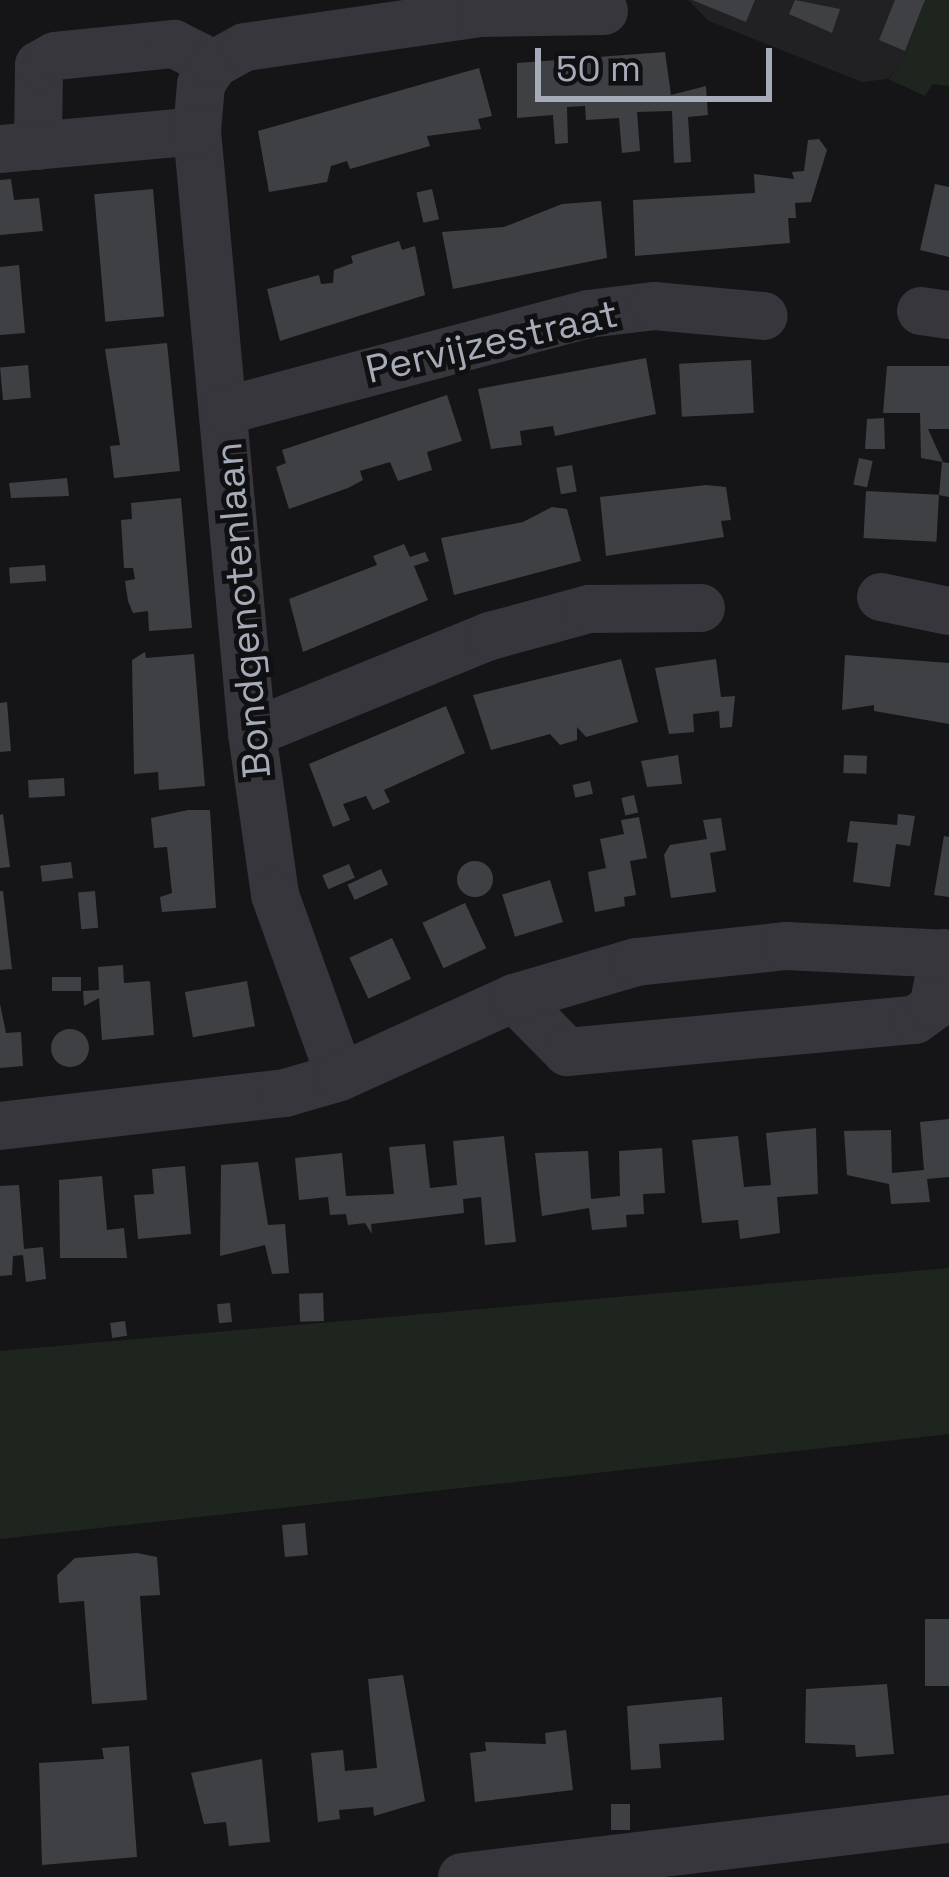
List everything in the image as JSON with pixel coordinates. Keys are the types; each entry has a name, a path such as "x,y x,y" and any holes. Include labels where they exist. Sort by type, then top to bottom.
{"street":[{"path":"197,131 19,147 39,64 55,56 174,44 214,64 245,47 481,13 604,11"},
{"name":"Bondgenotenlaan","path":"214,64 202,84 197,131 252,733 275,895 340,1077"},
{"name":"Pervijzestraat","path":"224,411 569,317 654,306 764,316"},
{"path":"880,597 949,610"},
{"path":"252,733 510,631 589,609 701,608"},
{"path":"0,1126 254,1099 340,1077 514,998 636,962 743,950 946,954 934,1007 915,1020 566,1052 514,998"},
{"path":"462,1877 949,1819"}],"shaded area":[{"path":"688,0 925,0 901,65 887,79 862,82 709,21"},
{"path":"925,0 949,0 949,86 933,84 925,96 888,79 901,65"},
{"path":"949,1268 949,1434 0,1539 0,1351"}],"building":[{"path":"692,0 755,0 746,22"},
{"path":"795,0 840,9 832,33 789,14"},
{"path":"895,0 925,0 905,51 879,40"},
{"path":"665,52 671,95 706,86 708,115 688,117 691,162 674,163 672,111 637,112 640,151 622,153 619,118 586,120 585,106 567,107 568,143 555,144 553,115 517,118 517,63"},
{"path":"479,68 492,116 478,119 481,129 427,136 430,146 350,169 347,161 331,166 327,182 269,192 258,131"},
{"path":"819,139 827,150 811,202 795,203 796,218 788,218 790,243 635,256 633,200 755,193 754,174 794,179 792,172 804,171 808,140"},
{"path":"11,179 14,200 39,198 43,231 0,235 0,180"},
{"path":"935,184 949,187 949,257 920,250"},
{"path":"153,189 164,317 105,322 94,194"},
{"path":"432,189 439,219 423,223 416,193"},
{"path":"601,201 607,258 453,289 442,232 504,227 562,204"},
{"path":"399,241 402,250 415,246 425,295 280,341 267,289 319,275 321,284 333,283 334,270 353,263 351,256"},
{"path":"19,265 25,333 0,335 0,267"},
{"path":"167,343 180,471 114,478 110,446 120,445 105,349"},
{"path":"646,358 656,414 555,436 553,426 520,431 522,445 491,449 478,389"},
{"path":"751,360 754,413 682,417 679,364"},
{"path":"28,365 31,398 3,400 0,367"},
{"path":"887,366 949,366 949,429 928,429 943,462 921,458 920,413 883,413"},
{"path":"447,395 462,441 427,452 432,470 398,481 390,462 360,471 363,480 348,488 289,509 276,467 286,463 282,450"},
{"path":"884,418 885,449 865,449 867,419"},
{"path":"859,458 873,461 867,487 853,484"},
{"path":"942,462 949,463 949,497 939,495"},
{"path":"572,465 577,492 561,494 556,468"},
{"path":"67,478 69,496 11,498 9,483"},
{"path":"726,487 731,520 721,521 724,537 606,556 600,497"},
{"path":"866,491 939,495 936,542 864,538"},
{"path":"181,498 192,628 149,631 148,611 133,613 128,601 125,581 135,579 133,568 124,568 121,520 132,519 131,503"},
{"path":"552,507 567,509 581,561 454,595 441,538 523,522"},
{"path":"404,544 410,557 425,552 429,561 414,566 428,600 303,652 289,599 377,565 373,556"},
{"path":"45,565 46,581 10,583 9,568"},
{"path":"145,652 146,658 194,654 205,786 159,790 158,772 134,774 132,660"},
{"path":"845,655 949,663 949,724 874,711 874,705 842,710"},
{"path":"621,659 638,722 586,737 577,727 577,740 560,745 550,734 491,750 473,695"},
{"path":"716,659 721,697 735,696 732,727 720,728 719,711 693,714 694,732 669,734 655,668"},
{"path":"7,702 11,751 0,752 0,703"},
{"path":"446,706 465,753 384,790 390,802 373,810 366,796 343,804 350,820 333,827 309,764"},
{"path":"678,755 682,784 647,787 641,761"},
{"path":"844,755 867,756 866,774 843,773"},
{"path":"64,778 65,796 29,798 28,780"},
{"path":"590,781 593,794 575,798 572,785"},
{"path":"634,795 638,813 625,815 621,798"},
{"path":"210,810 216,908 162,912 160,897 172,893 167,847 154,848 151,818"},
{"path":"898,814 915,816 910,846 896,844 890,887 853,882 858,843 847,842 850,821 897,825"},
{"path":"0,815 10,867 0,868"},
{"path":"639,817 647,858 630,861 636,895 624,897 625,906 595,912 588,872 606,868 600,839 624,834 621,820"},
{"path":"721,818 726,850 710,853 716,892 671,898 664,855 670,845 707,839 703,820"},
{"path":"944,836 949,837 949,897 934,895"},
{"path":"475,861 487,867 493,879 487,891 475,897 463,891 457,879 463,867"},
{"path":"71,862 73,878 42,882 40,866"},
{"path":"349,864 355,878 328,889 322,875"},
{"path":"381,869 388,884 355,900 347,885"},
{"path":"550,880 563,922 515,937 502,895"},
{"path":"0,891 12,969 0,970"},
{"path":"95,891 98,928 81,929 78,892"},
{"path":"465,903 486,948 444,968 422,923"},
{"path":"392,938 411,979 368,999 349,958"},
{"path":"123,965 124,983 150,981 154,1035 102,1040 99,998 84,1006 83,991 99,990 98,967"},
{"path":"52,977 81,977 81,991 52,991"},
{"path":"247,981 255,1026 193,1037 185,992"},
{"path":"0,1004 6,1033 21,1032 23,1066 0,1068"},
{"path":"70,1029 83,1035 89,1048 83,1061 70,1067 57,1061 51,1048 57,1035"},
{"path":"949,1119 949,1177 927,1179 930,1202 891,1204 889,1184 847,1175 844,1131 891,1130 892,1173 924,1170 920,1122"},
{"path":"816,1128 818,1194 777,1197 780,1233 740,1239 738,1220 702,1223 692,1140 738,1136 744,1187 771,1185 766,1133"},
{"path":"504,1136 516,1242 485,1245 481,1197 463,1199 464,1213 371,1224 372,1234 365,1223 348,1225 346,1214 330,1215 328,1197 299,1200 295,1158 342,1153 346,1196 394,1194 389,1147 425,1144 430,1188 457,1185 453,1141"},
{"path":"662,1148 665,1193 643,1194 644,1214 626,1215 627,1227 592,1230 589,1208 542,1216 535,1153 588,1151 591,1199 620,1196 619,1151"},
{"path":"258,1162 268,1225 285,1224 289,1273 272,1274 265,1245 220,1256 221,1165"},
{"path":"185,1166 191,1234 138,1239 134,1195 154,1194 152,1169"},
{"path":"102,1176 107,1230 124,1228 127,1258 60,1258 59,1180"},
{"path":"19,1185 24,1249 43,1247 46,1279 26,1282 23,1255 13,1256 12,1275 0,1276 0,1186"},
{"path":"323,1293 324,1321 300,1322 299,1294"},
{"path":"230,1303 232,1322 219,1323 217,1304"},
{"path":"125,1321 127,1336 112,1338 110,1323"},
{"path":"305,1523 308,1555 285,1557 282,1525"},
{"path":"137,1553 157,1557 160,1595 140,1596 147,1700 92,1704 84,1601 59,1603 57,1575 75,1558"},
{"path":"925,1619 949,1619 949,1686 925,1686"},
{"path":"403,1675 425,1801 374,1816 373,1807 339,1810 340,1819 318,1822 311,1753 343,1750 345,1771 377,1768 368,1679"},
{"path":"887,1684 894,1754 856,1757 855,1745 805,1743 806,1689"},
{"path":"722,1697 724,1740 659,1744 661,1768 631,1770 627,1706"},
{"path":"566,1730 573,1790 475,1802 470,1753 486,1751 485,1742 546,1744 545,1733"},
{"path":"129,1746 137,1857 42,1865 39,1763 104,1759 102,1748"},
{"path":"262,1759 270,1842 229,1846 226,1822 204,1824 191,1773"},
{"path":"611,1804 630,1804 630,1830 611,1830"}]}
